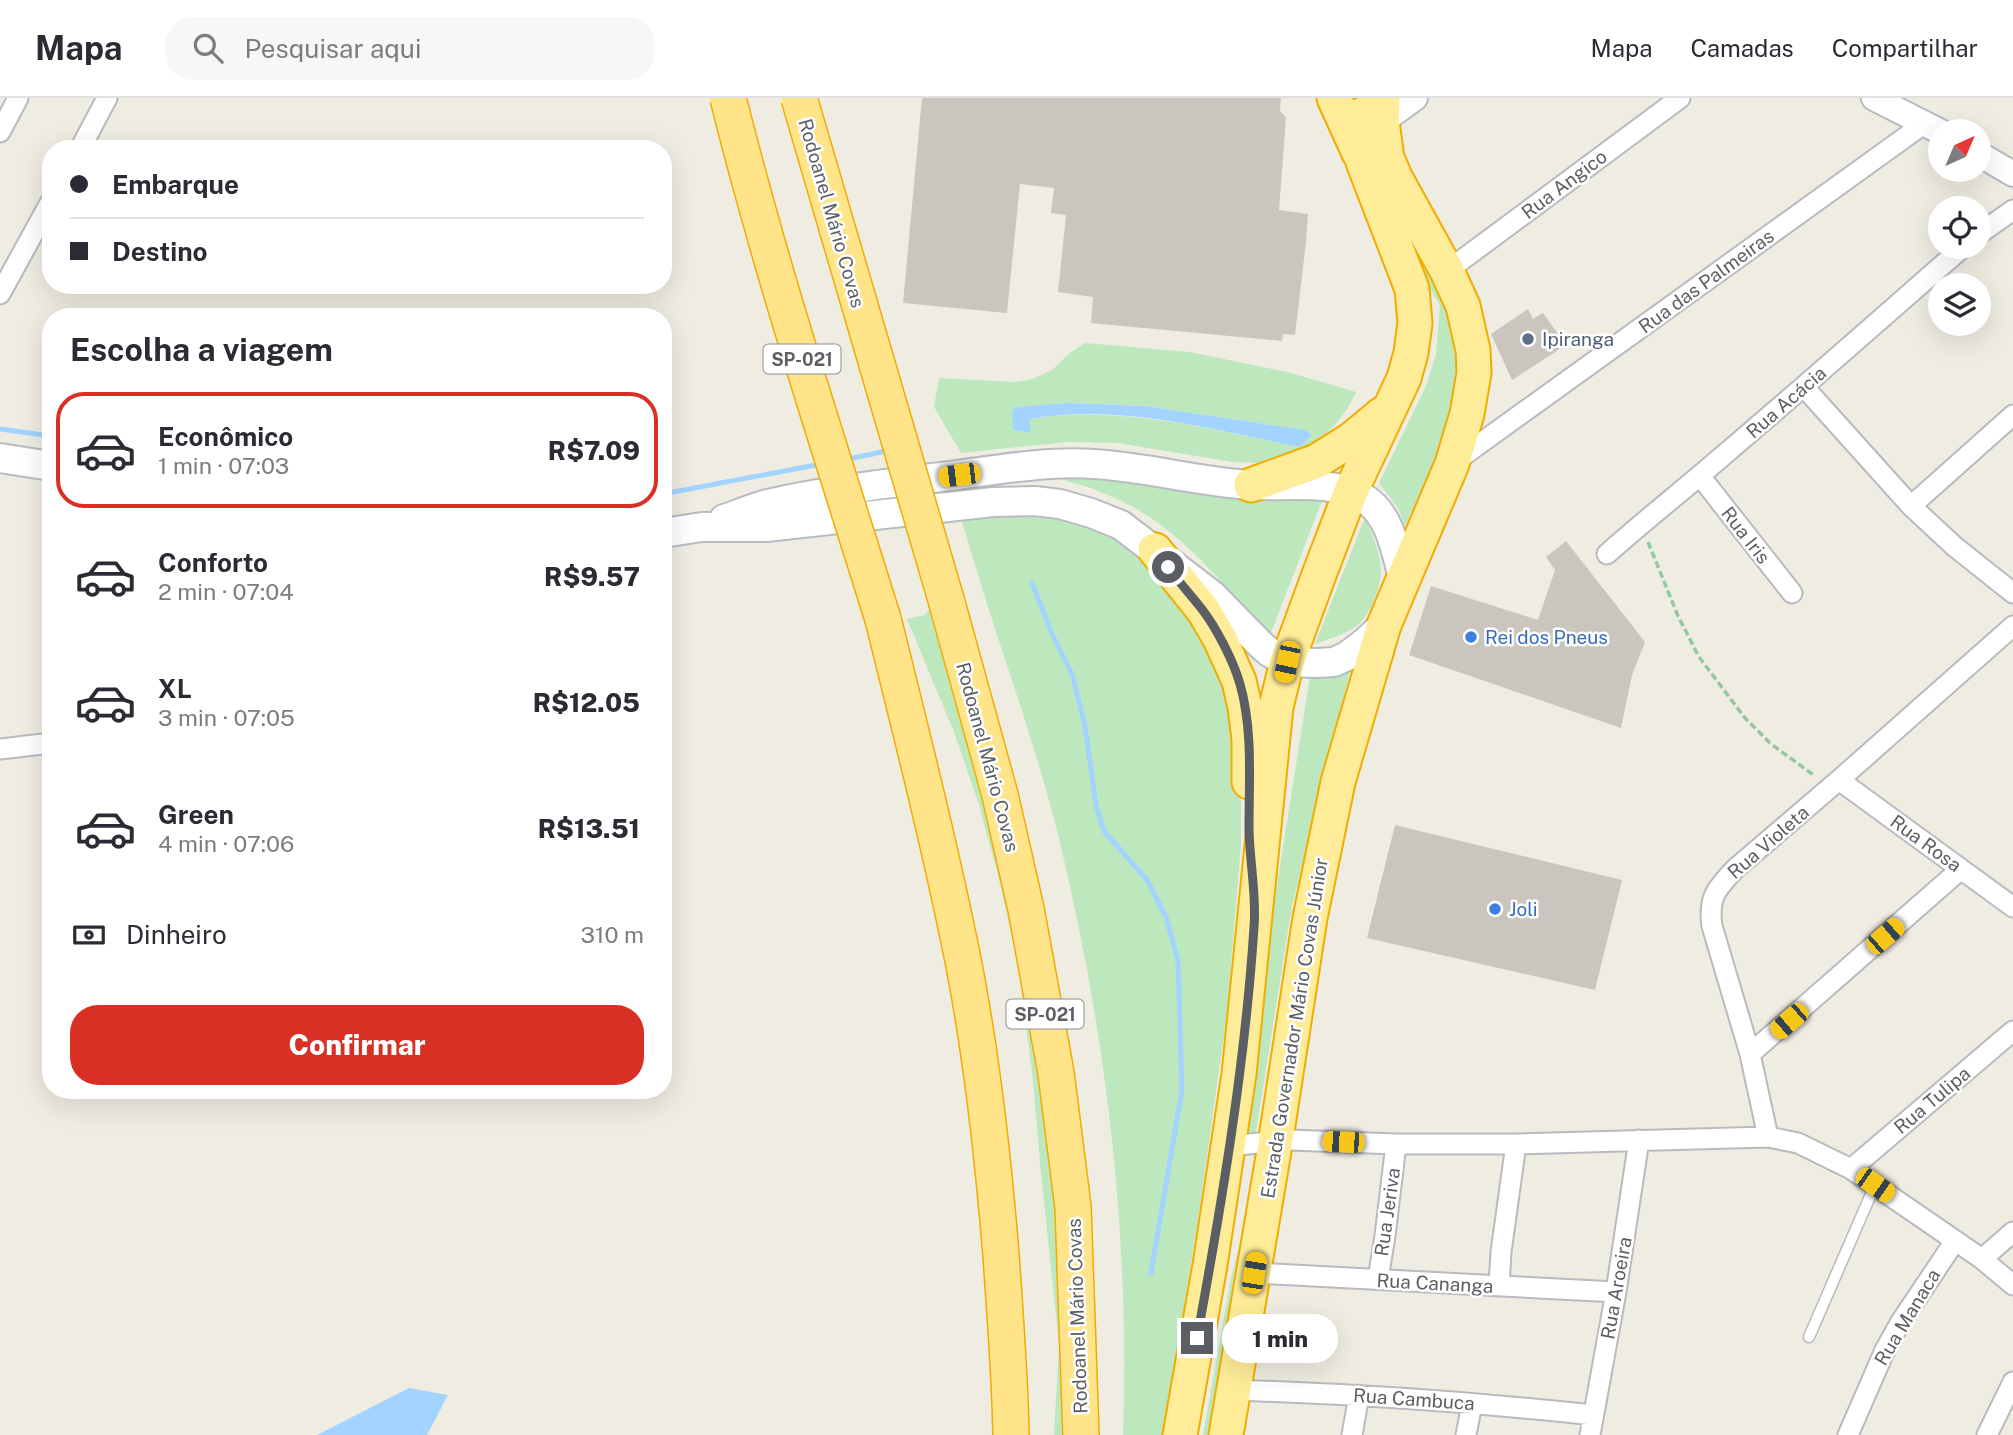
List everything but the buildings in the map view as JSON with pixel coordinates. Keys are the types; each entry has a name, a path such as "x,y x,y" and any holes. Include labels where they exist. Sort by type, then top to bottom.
{"highway":[{"name":"SP-021","path":"728,98 748,176 883,619 928,802 962,960 979,1052 994,1171 1010,1383 1011,1435"},
{"name":"Rodoanel Mário Covas","path":"799,98 947,603 1003,807 1026,909 1056,1073 1073,1208 1081,1435"},
{"path":"1180,1435 1210,1265 1239,1074 1276,707 1287,662 1352,491 1404,378 1415,323 1412,289 1363,162 1334,98"},
{"path":"1363,162 1376,106"},
{"name":"Estrada Governador Mário Covas Júnior","path":"1226,1435 1310,918 1338,782 1384,625 1452,464 1467,414 1474,373 1473,349 1463,306 1447,271 1396,179 1387,158 1376,106"},
{"path":"1251,485 1334,452 1390,408"},
{"path":"1155,550 1203,610 1239,681 1249,739 1249,830 1255,924"}],"main road":[{"path":"0,458 42,465"},
{"path":"702,527 763,506 854,489 1051,464 1093,464 1251,485 1336,487 1352,491 1367,500 1386,524 1403,578"},
{"path":"672,532 702,527 766,527 993,502 1059,504 1121,525 1212,595 1269,652 1287,662 1334,662 1363,644 1384,625"}],"street":[{"path":"0,132 18,98"},
{"path":"85,140 107,98"},
{"path":"1376,106 1415,98"},
{"name":"Rua Angico","path":"1447,271 1680,98"},
{"path":"1874,98 1928,125"},
{"name":"Rua das Palmeiras","path":"1452,464 1928,131"},
{"path":"1992,162 2013,174"},
{"path":"1991,226 2013,210"},
{"path":"0,294 42,217"},
{"name":"Rua Acácia","path":"1607,554 1949,259"},
{"path":"1804,387 1911,506 1954,546 2013,593"},
{"path":"1911,506 2013,415"},
{"name":"Rua Iris","path":"1700,476 1791,593"},
{"name":"Rua Violeta","path":"1768,1137 1750,1054 1712,926 1710,912 1713,896 1735,869 2013,626"},
{"path":"0,749 42,744"},
{"name":"Rua Rosa","path":"1839,780 2013,907"},
{"path":"1750,1054 1961,869"},
{"name":"Rua Tulipa","path":"1851,1168 2013,1031"},
{"path":"1228,1146 1290,1140 1396,1144 1516,1144 1768,1137 1798,1143 1851,1168 1982,1259 2013,1285"},
{"name":"Rua Aroeira","path":"1590,1435 1616,1292 1639,1140"},
{"name":"Rua Jeriva","path":"1378,1279 1396,1144"},
{"path":"1499,1286 1516,1144"},
{"path":"1982,1259 2013,1232"},
{"name":"Rua Manaca","path":"1849,1435 1885,1350 1900,1322 1955,1241"},
{"name":"Rua Cananga","path":"1254,1273 1616,1292"},
{"path":"1987,1435 2013,1382"},
{"name":"Rua Cambuca","path":"1233,1390 1359,1395 1593,1415"},
{"path":"1354,1426 1359,1395"},
{"path":"1466,1435 1472,1404"}],"lane":[{"path":"1809,1336 1875,1185"}],"path":[{"path":"1640,524 1678,617 1699,657 1745,718 1771,744 1819,780 1839,780"}],"green space":[{"path":"1382,173 1440,276 1465,365 1438,456 1405,526 1398,508 1379,483 1426,386 1436,354 1440,306 1410,252"},
{"path":"1085,343 1190,352 1287,372 1356,392 1334,426 1312,446 1260,463 1233,462 1117,443 1067,442 961,453 934,407 939,378 1014,382 1033,379 1052,370","holes":["1069,403 1145,406 1305,430 1312,435 1300,447 1132,417 1064,415 1030,419"]},
{"path":"1066,472 1324,496 1270,635 1181,541 1131,506 1101,492 1066,481"},
{"path":"959,513 1058,515 1132,542 1208,621 1241,746 1241,844 1227,1014 1199,1214 1163,1435 1123,1435 1123,1287 1119,1213 1103,1066 1091,992 1047,793"},
{"path":"1365,517 1380,558 1380,578 1374,600 1367,615 1355,627 1315,644"},
{"path":"937,599 1029,890 1080,1435 1054,1435 1059,1345 1019,967 979,805 954,732 907,619 925,615"},
{"path":"1351,667 1292,906 1256,1132 1245,1140 1249,1106 1256,1080 1267,949 1310,676"},
{"path":"1249,1206 1215,1435 1203,1435 1231,1278"}],"water":[{"path":"1069,403 1145,406 1305,430 1312,435 1300,447 1200,426 1098,414 1030,419 1030,433 1013,430 1012,411 1017,407"},
{"path":"409,1388 448,1395 427,1435 317,1435"}],"waterway":[{"path":"0,429 42,435"},
{"path":"844,460 882,452"},
{"path":"672,492 821,464"},
{"path":"1032,583 1052,634 1072,674 1085,726 1096,806 1104,831 1147,880 1166,917 1178,961 1182,1090 1151,1273"}],"place":[{"name":"Ipiranga","path":"1528,339"},
{"name":"Rei dos Pneus","path":"1471,637"},
{"name":"Joli","path":"1495,909"}],"route":[{"path":"1168,567 1203,610 1220,639 1239,681 1249,739 1249,830 1255,924 1239,1074 1197,1338"}]}
